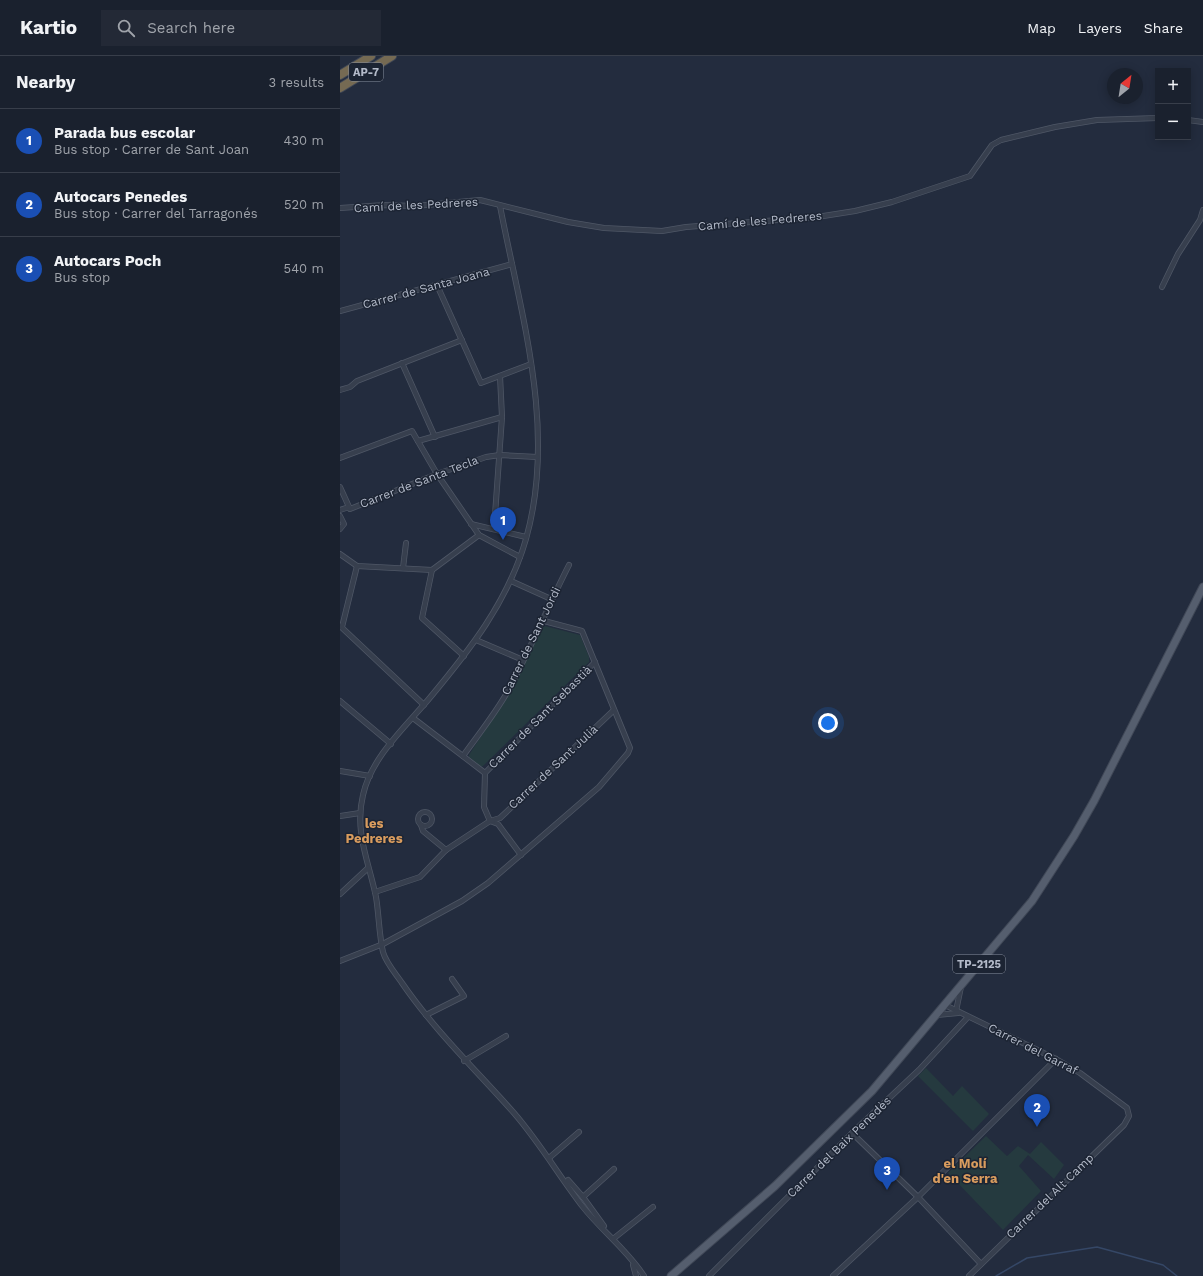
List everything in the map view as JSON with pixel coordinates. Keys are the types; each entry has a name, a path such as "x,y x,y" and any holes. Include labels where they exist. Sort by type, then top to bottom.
{"highway":[{"name":"AP-7","path":"340,75 371,56"},
{"name":"AP-7","path":"340,88 392,56"}],"main road":[{"name":"TP-2125","path":"671,1276 774,1186 872,1091 1032,901 1074,836 1094,801 1203,587"}],"street":[{"name":"Camí de les Pedreres","path":"340,208 385,205 415,206 480,200 575,223 604,228 662,231 686,227 824,216 855,211 892,202 970,176 992,145 1001,140 1055,127 1097,120 1155,118"},
{"path":"1191,120 1203,122"},
{"path":"500,206 531,364 537,409 537,457 534,494 526,537 511,581 498,607 464,656 391,744 370,776 363,796 360,813 360,836 374,892 383,951 386,958 426,1016 464,1061 516,1116 549,1158 583,1197 613,1239"},
{"path":"1162,288 1178,254 1202,217 1203,210"},
{"name":"Carrer de Santa Joana","path":"340,311 512,264"},
{"path":"437,285 481,383 531,364"},
{"path":"340,390 402,363 462,340"},
{"path":"402,363 435,437"},
{"path":"494,529 502,417 500,376"},
{"path":"418,441 502,417"},
{"path":"340,458 412,431 437,474 478,536 520,557"},
{"name":"Carrer de Santa Tecla","path":"340,510 486,457 500,455 537,457"},
{"path":"340,487 349,508"},
{"path":"340,516 344,524 340,529"},
{"path":"471,524 526,537"},
{"path":"340,554 357,566 432,570 478,536"},
{"path":"403,568 406,543"},
{"name":"Carrer de Sant Jordi","path":"463,756 507,692 544,621 551,599 569,565"},
{"path":"357,566 341,626 424,704"},
{"path":"432,570 422,618 464,656"},
{"path":"511,581 551,599"},
{"path":"340,960 383,944 467,898 488,883 603,783 628,753 630,748 582,632 544,621"},
{"path":"476,640 523,660"},
{"name":"Carrer de Sant Sebastià","path":"485,773 595,662"},
{"path":"340,701 391,744"},
{"name":"Carrer de Sant Julià","path":"374,892 420,877 446,850 490,821 500,818 614,710"},
{"path":"413,718 485,773 484,807 490,821 498,824 521,855"},
{"path":"340,771 370,776"},
{"path":"340,816 360,813"},
{"path":"424,825 423,831 446,850"},
{"path":"340,894 368,868"},
{"path":"426,1016 464,996 452,979"},
{"path":"937,1015 958,1012 961,987"},
{"name":"Carrer del Garraf","path":"945,1005 968,1018 1056,1059 1080,1073 1127,1108 1129,1116"},
{"name":"Carrer del Baix Penedès","path":"709,1276 852,1133 919,1070 968,1018"},
{"path":"464,1061 506,1036"},
{"path":"833,1276 918,1197 1056,1059"},
{"name":"Carrer del Alt Camp","path":"969,1276 1124,1125 1129,1116"},
{"path":"549,1158 579,1132"},
{"path":"852,1133 918,1197 981,1264"},
{"path":"549,1158 583,1207 613,1239 644,1276"},
{"path":"583,1197 614,1169"},
{"path":"613,1239 653,1207"},
{"path":"630,1259 636,1276"}],"green space":[{"path":"545,626 580,635 589,657 589,662 483,766 480,767 469,757 469,755 512,688 542,627"},
{"path":"926,1068 953,1096 962,1086 989,1114 973,1131 918,1076"},
{"path":"986,1136 1007,1156 1018,1146 1030,1154 1041,1142 1064,1165 1054,1179 1028,1155 1019,1166 1041,1191 1003,1230 948,1173"}],"waterway":[{"path":"996,1276 1027,1258 1097,1247 1163,1265 1177,1276"}],"place":[{"name":"Parada bus escolar","path":"503,540"},
{"name":"Autocars Penedes","path":"1037,1127"},
{"name":"Autocars Poch","path":"887,1190"}],"district":[{"name":"les Pedreres","path":"374,830"},
{"name":"el Molí d'en Serra","path":"965,1170"}]}
